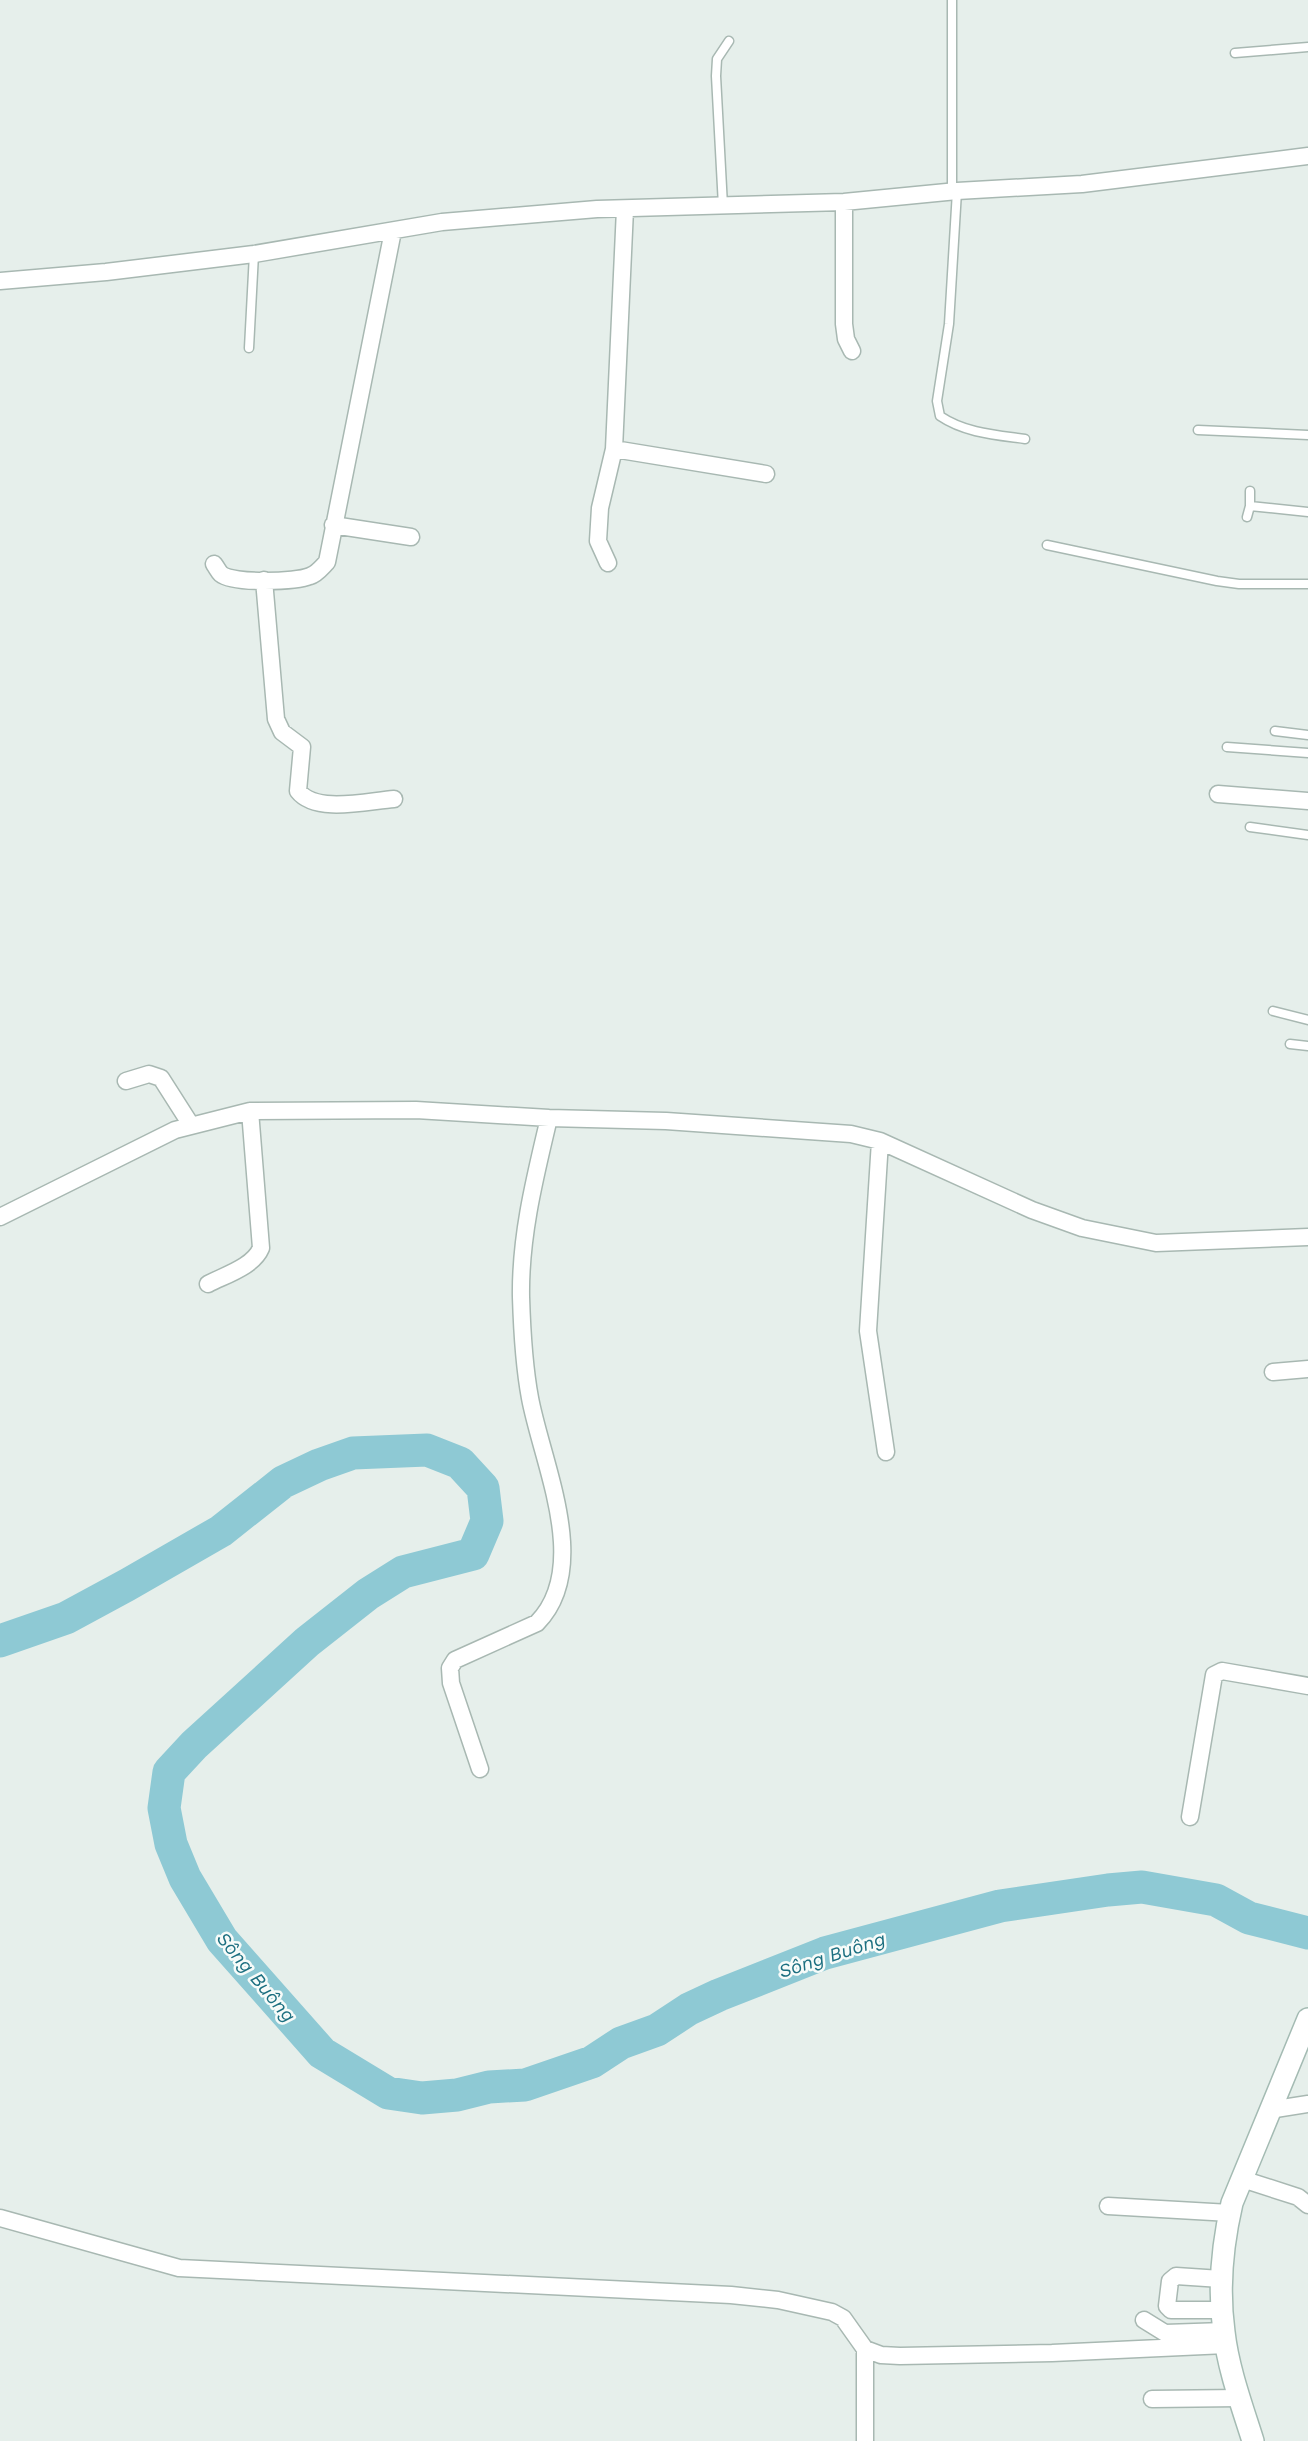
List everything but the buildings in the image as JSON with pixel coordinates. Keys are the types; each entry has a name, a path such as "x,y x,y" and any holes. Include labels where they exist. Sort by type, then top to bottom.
{"main road":[{"path":"1253,2441 1224,2329 1221,2278 1225,2234 1242,2179 1305,2028"}],"street":[{"path":"0,281 106,272 254,254 442,222 625,209 844,202 954,191 1082,184 1308,156"},
{"path":"844,202 844,324 846,339 852,351"},
{"path":"608,563 598,541 600,508 614,449 625,209"},
{"path":"214,564 222,575 237,580 264,580 303,579 314,575 327,562 393,231"},
{"path":"614,449 766,474"},
{"path":"333,525 411,537"},
{"path":"264,580 276,719 282,732 302,747 298,791 305,799 333,805 394,799"},
{"path":"1218,794 1308,801"},
{"path":"126,1081 149,1074 161,1078 191,1125"},
{"path":"0,1217 191,1125 250,1111 416,1110 549,1118 666,1121 851,1134 880,1142 1032,1210 1082,1228 1156,1243 1308,1237"},
{"path":"208,1284 251,1261 261,1248 250,1111"},
{"path":"480,1769 451,1683 450,1668 455,1660 537,1623 546,1614 556,1589 562,1549 557,1503 530,1399 521,1299 523,1244 528,1211 549,1118"},
{"path":"880,1142 868,1331 886,1452"},
{"path":"1273,1371 1308,1369"},
{"path":"1190,1817 1214,1675 1222,1671 1308,1686"},
{"path":"1269,2110 1308,2104"},
{"path":"1242,2179 1298,2197 1308,2205"},
{"path":"1108,2206 1230,2213"},
{"path":"0,2218 179,2268 576,2287 778,2300 832,2312 843,2318 865,2349 881,2355 1052,2353 1224,2329"},
{"path":"1221,2278 1176,2276 1170,2281 1167,2306 1171,2310 1224,2329"},
{"path":"1144,2320 1165,2333 1224,2329"},
{"path":"865,2349 865,2441"},
{"path":"1152,2399 1240,2398"}],"lane":[{"path":"952,0 954,191 949,324 937,401 940,416 949,422 973,431 1025,439"},
{"path":"723,206 716,76 717,59 729,41"},
{"path":"1235,53 1308,47"},
{"path":"249,348 254,254"},
{"path":"1198,430 1308,435"},
{"path":"1247,517 1250,491"},
{"path":"1250,506 1308,512"},
{"path":"1046,545 1217,581 1239,584 1308,584"},
{"path":"1275,731 1308,735"},
{"path":"1227,747 1308,753"},
{"path":"1250,827 1308,835"},
{"path":"1273,1012 1308,1020"},
{"path":"1290,1044 1308,1046"}],"waterway":[{"name":"Sông Buông","path":"0,1641 66,1618 221,1531 283,1482 353,1453 427,1450 460,1463 483,1488 487,1521 473,1554 403,1572 368,1594 307,1642 194,1745 169,1772 164,1808 171,1844 185,1878 222,1940 322,2053 388,2093 422,2098 457,2095 489,2087 525,2085 592,2062 621,2043 657,2030 689,2009 825,1953 1000,1906 1142,1887 1216,1900 1249,1918 1308,1933"}]}
